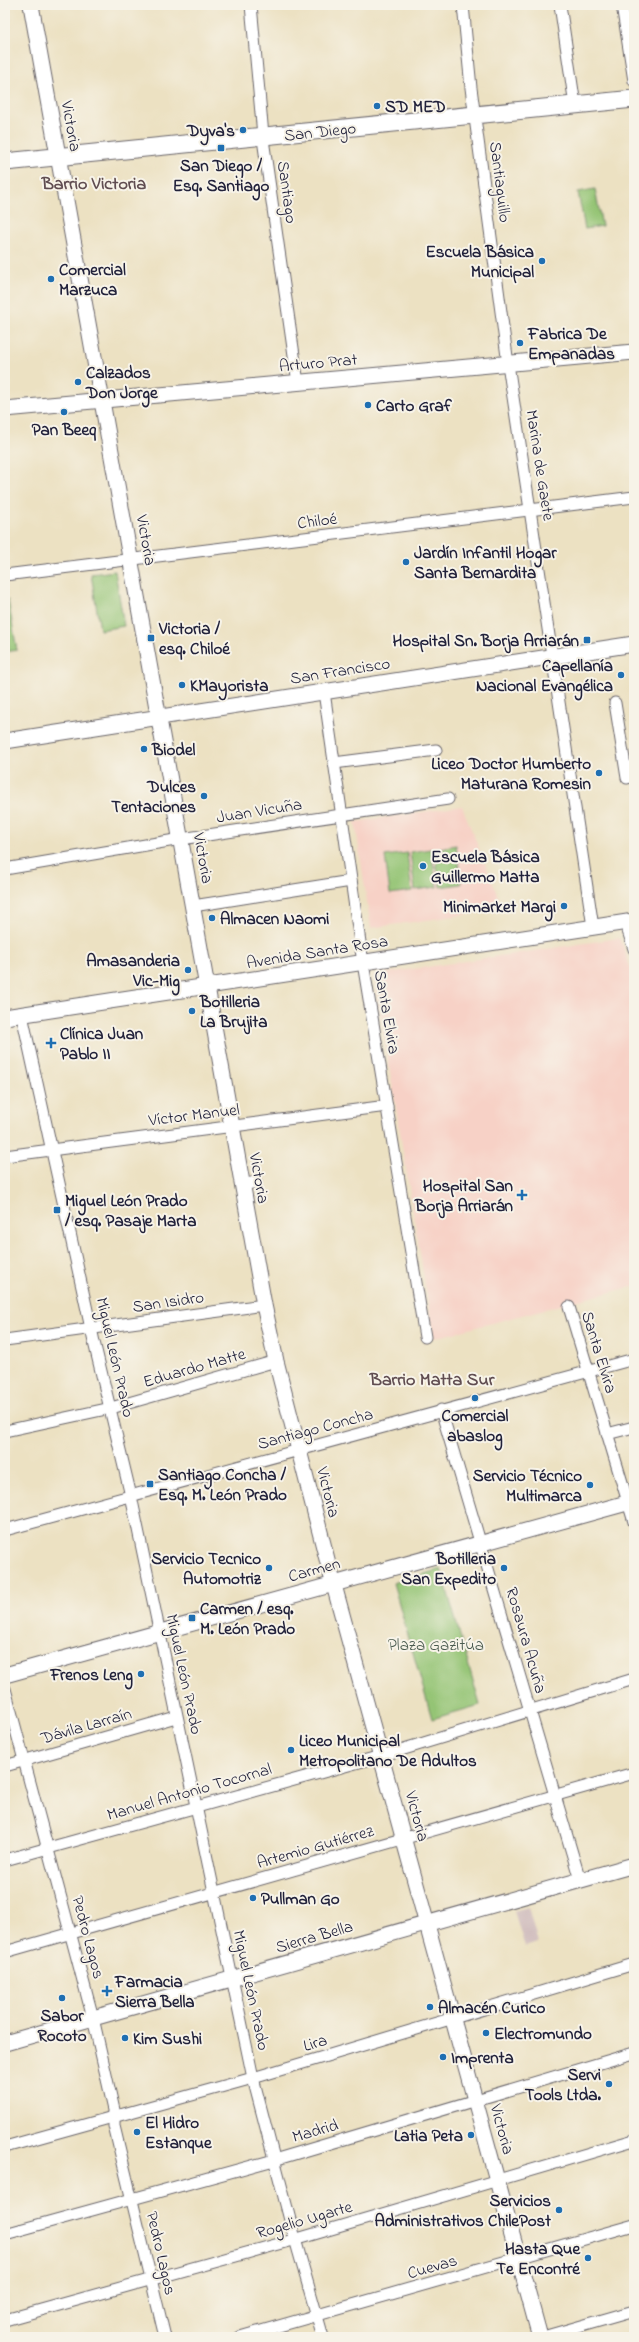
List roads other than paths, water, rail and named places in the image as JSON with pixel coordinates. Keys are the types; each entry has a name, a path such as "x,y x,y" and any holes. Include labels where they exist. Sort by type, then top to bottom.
{"main road":[{"name":"San Diego","path":"5,162 634,100"}],"street":[{"name":"Victoria","path":"31,5 194,906 232,1126 249,1184 264,1305 276,1361 334,1584 541,2337"},
{"name":"Santiago","path":"251,5 264,136 298,383"},
{"name":"Santiaguillo","path":"463,5 475,115 508,364"},
{"path":"560,5 575,105"},
{"path":"622,5 634,80"},
{"name":"Arturo Prat","path":"5,409 634,352"},
{"name":"Marina de Gaete","path":"508,364 593,927"},
{"name":"Chiloé","path":"5,575 634,497"},
{"name":"San Francisco","path":"5,741 634,644"},
{"name":"Santa Elvira","path":"324,692 363,963 425,1337"},
{"path":"615,702 627,778 634,776"},
{"path":"334,763 436,750"},
{"name":"Juan Vicuña","path":"5,869 181,839 448,799"},
{"path":"194,906 351,881"},
{"path":"630,922 634,949"},
{"name":"Avenida Santa Rosa","path":"5,1017 630,922"},
{"name":"Miguel León Prado","path":"22,1015 131,1496 158,1632 253,2078 295,2239 323,2337"},
{"name":"Víctor Manuel","path":"5,1156 387,1106"},
{"name":"San Isidro","path":"5,1340 264,1305"},
{"name":"Santa Elvira","path":"569,1307 607,1434 631,1502 634,1522"},
{"name":"Santiago Concha","path":"5,1530 634,1359"},
{"name":"Eduardo Matte","path":"5,1431 111,1408 276,1361"},
{"name":"Rosaura Acuña","path":"442,1410 580,1880"},
{"path":"607,1434 634,1427"},
{"name":"Carmen","path":"5,1675 631,1502"},
{"name":"Manuel Antonio Tocornal","path":"5,1860 381,1756 634,1679"},
{"name":"Pedro Lagos","path":"5,1689 93,2018 114,2117 114,2126 164,2337"},
{"name":"Dávila Larraín","path":"5,1766 176,1717"},
{"name":"Artemio Gutiérrez","path":"5,1952 634,1773"},
{"name":"Sierra Bella","path":"5,2043 233,1980 428,1922 634,1865"},
{"name":"Lira","path":"5,2147 253,2078 634,1964"},
{"name":"Madrid","path":"5,2234 274,2160 634,2053"},
{"name":"Rogelio Ugarte","path":"5,2320 498,2181 634,2140"},
{"name":"Cuevas","path":"240,2337 519,2259 634,2225"},
{"path":"541,2337 634,2312"}],"place":[{"name":"SD MED","path":"377,106"},
{"name":"Dyva's","path":"243,130"},
{"name":"San Diego / Esq. Santiago","path":"221,148"},
{"name":"Escuela Básica Municipal","path":"542,261"},
{"name":"Comercial Marzuca","path":"51,279"},
{"name":"Fabrica De Empanadas","path":"520,343"},
{"name":"Calzados Don Jorge","path":"78,382"},
{"name":"Carto Graf","path":"368,405"},
{"name":"Pan Beeq","path":"64,412"},
{"name":"Jardín Infantil Hogar Santa Bernardita","path":"406,562"},
{"name":"Victoria / esq. Chiloé","path":"151,638"},
{"name":"Hospital Sn. Borja Arriarán","path":"587,640"},
{"name":"Capellanía Nacional Evangélica","path":"621,675"},
{"name":"KMayorista","path":"182,685"},
{"name":"Biodel","path":"144,749"},
{"name":"Liceo Doctor Humberto Maturana Romesin","path":"599,773"},
{"name":"Dulces Tentaciones","path":"204,796"},
{"name":"Escuela Básica Guillermo Matta","path":"423,866"},
{"name":"Minimarket Margi","path":"564,906"},
{"name":"Almacen Naomi","path":"212,918"},
{"name":"Amasanderia Vic-Mig","path":"188,970"},
{"name":"Botilleria La Brujita","path":"192,1011"},
{"name":"Clínica Juan Pablo II","path":"51,1043"},
{"name":"Hospital San Borja Arriarán","path":"522,1195"},
{"name":"Miguel León Prado / esq. Pasaje Marta","path":"57,1210"},
{"name":"Comercial abaslog","path":"475,1398"},
{"name":"Santiago Concha / Esq. M. León Prado","path":"150,1484"},
{"name":"Servicio Técnico Multimarca","path":"590,1485"},
{"name":"Servicio Tecnico Automotriz","path":"269,1568"},
{"name":"Botilleria San Expedito","path":"504,1568"},
{"name":"Carmen / esq. M. León Prado","path":"192,1618"},
{"name":"Frenos Leng","path":"141,1674"},
{"name":"Liceo Municipal Metropolitano De Adultos","path":"291,1750"},
{"name":"Pullman Go","path":"253,1898"},
{"name":"Farmacia Sierra Bella","path":"107,1991"},
{"name":"Sabor Rocoto","path":"62,1998"},
{"name":"Almacén Curico","path":"430,2007"},
{"name":"Electromundo","path":"486,2033"},
{"name":"Kim Sushi","path":"125,2038"},
{"name":"Imprenta","path":"443,2057"},
{"name":"Servi Tools Ltda.","path":"609,2084"},
{"name":"El Hidro Estanque","path":"137,2132"},
{"name":"Latia Peta","path":"471,2135"},
{"name":"Servicios Administrativos ChilePost","path":"559,2210"},
{"name":"Hasta Que Te Encontré","path":"588,2258"}],"district":[{"name":"Barrio Victoria","path":"94,183"},
{"name":"Barrio Matta Sur","path":"432,1379"}],"park label":[{"name":"Plaza Gazitúa","path":"436,1644"}]}
